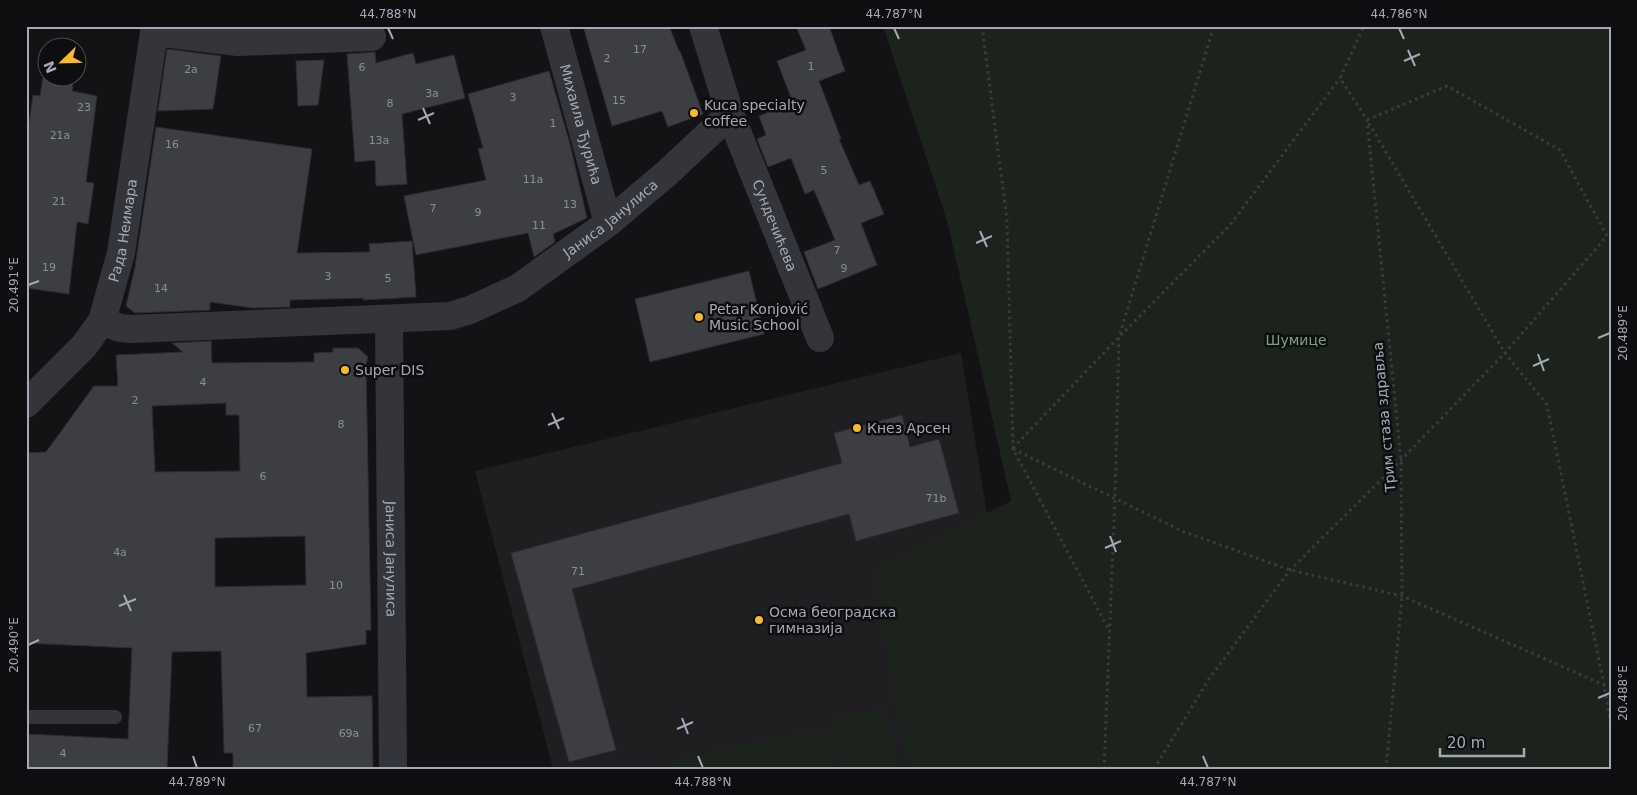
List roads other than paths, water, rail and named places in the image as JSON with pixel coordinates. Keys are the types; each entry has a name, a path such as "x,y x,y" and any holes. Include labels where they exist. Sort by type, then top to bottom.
{"street":[{"name":"Михаила Ђурића","path":"554,26 608,223"},
{"path":"703,26 730,114"},
{"path":"155,29 238,42 372,37"},
{"name":"Рада Неимара","path":"26,404 84,346 102,321 121,254 155,29"},
{"name":"Јаниса Јанулиса","path":"102,321 120,328 131,329 389,320 450,316 489,302 518,288 608,223 667,173 730,114"},
{"name":"Сундечићева","path":"730,114 820,338"},
{"name":"Јаниса Јанулиса","path":"389,320 393,769"}],"lane":[{"path":"26,717 115,717"}],"place":[{"name":"Kuca specialty coffee","path":"694,113"},
{"name":"Petar Konjović Music School","path":"699,317"},
{"name":"Super DIS","path":"345,370"},
{"name":"Кнез Арсен","path":"857,428"},
{"name":"Осма београдска гимназија","path":"759,620"}],"park label":[{"name":"Шумице","path":"1296,340"}]}
